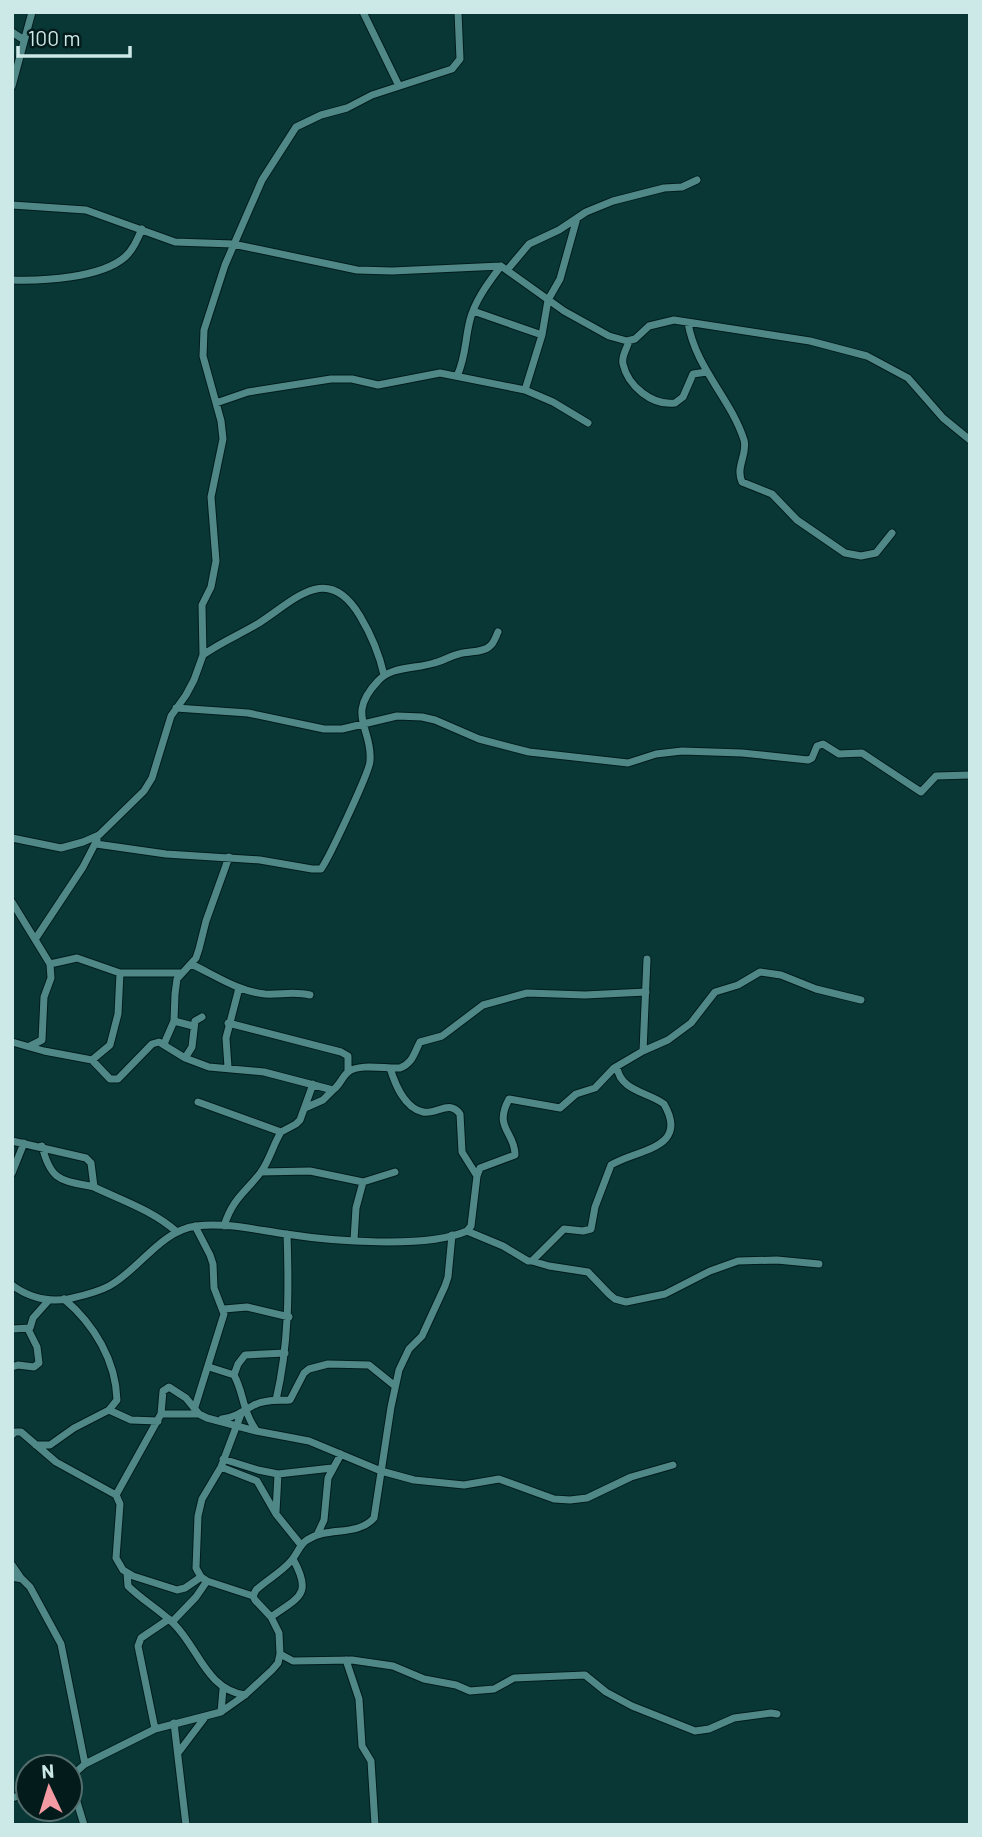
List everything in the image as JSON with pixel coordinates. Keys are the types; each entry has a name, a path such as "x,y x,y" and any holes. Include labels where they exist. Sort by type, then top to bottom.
{"street":[{"path":"12,86 32,12"},
{"path":"363,12 399,86"},
{"path":"36,938 66,895 99,835 144,791 152,778 169,723 176,708 187,695 203,655 202,605 211,587 216,561 211,497 223,439 222,421 203,356 202,343 208,314 233,244 262,180 296,127 372,95 445,72 457,65 461,47 458,12"},
{"path":"12,32 24,40"},
{"path":"457,376 465,355 473,311 489,282 529,244 613,201 664,188 682,187 697,180"},
{"path":"12,205 86,210 185,244 233,244 358,270 505,267 548,300 598,331 629,341"},
{"path":"525,390 542,335 548,300 560,279 577,218"},
{"path":"12,280 65,277 108,267 122,260 132,250 142,229"},
{"path":"473,311 542,335"},
{"path":"707,372 693,374 683,397 675,403 652,400 639,390 623,364 623,356 629,341 656,323 674,320 801,339 877,360 913,382 943,418 970,440"},
{"path":"688,323 694,350 729,408 744,439 739,473 742,482 772,494 797,520 845,553 861,556 876,553 892,533"},
{"path":"216,403 248,392 331,379 352,379 378,385 433,373 525,390 540,395 588,423"},
{"path":"203,655 294,598 319,589 336,589 344,594 368,630 376,646 384,675"},
{"path":"96,844 166,854 321,869 370,765 370,753 362,724 364,703 384,675 490,647 498,632"},
{"path":"176,708 248,713 324,729 342,729 397,716 422,717 479,739 529,752 628,763 656,754 682,751 742,753 808,760 812,758 817,746 823,744 839,754 862,753 921,792 936,776 970,775"},
{"path":"12,838 61,848 99,835"},
{"path":"164,1044 174,1021 175,987 200,949 206,921 229,858"},
{"path":"12,902 50,964 51,978 44,997 44,1051"},
{"path":"50,964 77,958 120,973 182,973"},
{"path":"643,1051 647,959"},
{"path":"191,964 239,988 266,994 296,992 310,995"},
{"path":"479,1172 514,1155 514,1147 503,1120 509,1099 560,1108 576,1094 595,1088 617,1067 668,1040 691,1023 716,992 738,985 760,972 781,975 816,989 861,1000"},
{"path":"92,1060 110,1045 118,1014 120,973"},
{"path":"228,1067 228,1023 239,988"},
{"path":"348,1072 407,1065 420,1042 442,1036 474,1010 527,993 585,995 646,992"},
{"path":"185,1058 192,1047 195,1021 202,1017"},
{"path":"174,1021 193,1026"},
{"path":"228,1023 346,1054 349,1058 348,1072 339,1086 323,1100 305,1108"},
{"path":"30,1046 42,1040"},
{"path":"12,1042 92,1060 110,1079 118,1079 152,1044 164,1044 185,1058 209,1067 264,1072 333,1090"},
{"path":"532,1261 564,1229 591,1229 595,1207 611,1165 656,1146 671,1130 671,1121 664,1104 635,1090 619,1076 617,1067"},
{"path":"390,1068 399,1091 420,1111 431,1112 447,1107 457,1109 460,1114 462,1152 470,1165 479,1172"},
{"path":"605,1076 619,1076"},
{"path":"225,1226 234,1201 261,1172 281,1132 296,1124 313,1084"},
{"path":"198,1102 281,1132"},
{"path":"12,1141 86,1158 90,1163 94,1187"},
{"path":"12,1173 24,1143"},
{"path":"42,1146 47,1167 57,1177 94,1187 144,1209 177,1232"},
{"path":"12,1148 18,1156"},
{"path":"261,1172 310,1171 363,1182 395,1172"},
{"path":"12,1285 28,1295 49,1300 64,1299 109,1286 177,1232 195,1226 225,1226 287,1234 395,1242 452,1235 467,1231 471,1226 479,1172"},
{"path":"354,1240 356,1208 363,1182"},
{"path":"195,1226 210,1255 214,1288 224,1309 224,1319 197,1410"},
{"path":"467,1231 503,1246 524,1260 588,1272 615,1299 626,1302 665,1294 710,1271 738,1261 777,1260 819,1264"},
{"path":"276,1400 289,1317 287,1234"},
{"path":"254,1596 260,1586 293,1559 301,1545 317,1535 368,1524 376,1511 395,1386 404,1358 422,1336 445,1286 452,1235"},
{"path":"35,1445 50,1446 74,1428 109,1410 117,1399 113,1368 87,1320 64,1299"},
{"path":"28,1329 33,1318 49,1300"},
{"path":"224,1309 247,1307 289,1317"},
{"path":"12,1329 28,1329"},
{"path":"12,1367 34,1367 39,1363 37,1347 28,1329"},
{"path":"233,1375 245,1355 285,1353"},
{"path":"218,1420 243,1413 254,1405 276,1400 290,1401 304,1373 328,1364 369,1365 395,1386"},
{"path":"209,1367 233,1375 243,1413 256,1431"},
{"path":"116,1494 159,1417 163,1391 169,1387 186,1398 197,1410 218,1420 256,1431 296,1437 381,1471 414,1480 473,1484 499,1479 554,1499 570,1500 587,1498 631,1477 673,1465"},
{"path":"109,1410 131,1420 197,1410"},
{"path":"12,1565 43,1606 61,1644 85,1764 155,1729 221,1712 245,1695 278,1663 280,1654 279,1633 271,1617 254,1596 204,1579 195,1568 198,1516 207,1488 222,1463 243,1413"},
{"path":"12,1435 21,1432 56,1462 116,1494 120,1504 116,1558 127,1573 128,1586 170,1620 223,1689 245,1695"},
{"path":"317,1535 324,1520 326,1489 332,1468 341,1454"},
{"path":"222,1463 278,1474 332,1468"},
{"path":"222,1463 257,1480 276,1514 301,1545"},
{"path":"276,1514 278,1474"},
{"path":"271,1617 298,1598 303,1590 303,1577 293,1559"},
{"path":"127,1573 177,1590 204,1579"},
{"path":"12,1577 22,1579"},
{"path":"155,1729 138,1646 141,1638 170,1620 196,1597 204,1579"},
{"path":"280,1654 293,1661 346,1660 393,1666 424,1679 456,1685 470,1691 494,1689 514,1678 585,1675 606,1692 632,1706 695,1731 709,1729 734,1718 774,1712 776,1714"},
{"path":"346,1660 359,1699 362,1746 371,1760 375,1825"},
{"path":"221,1712 223,1689"},
{"path":"177,1754 206,1716"},
{"path":"174,1723 186,1825"}]}
